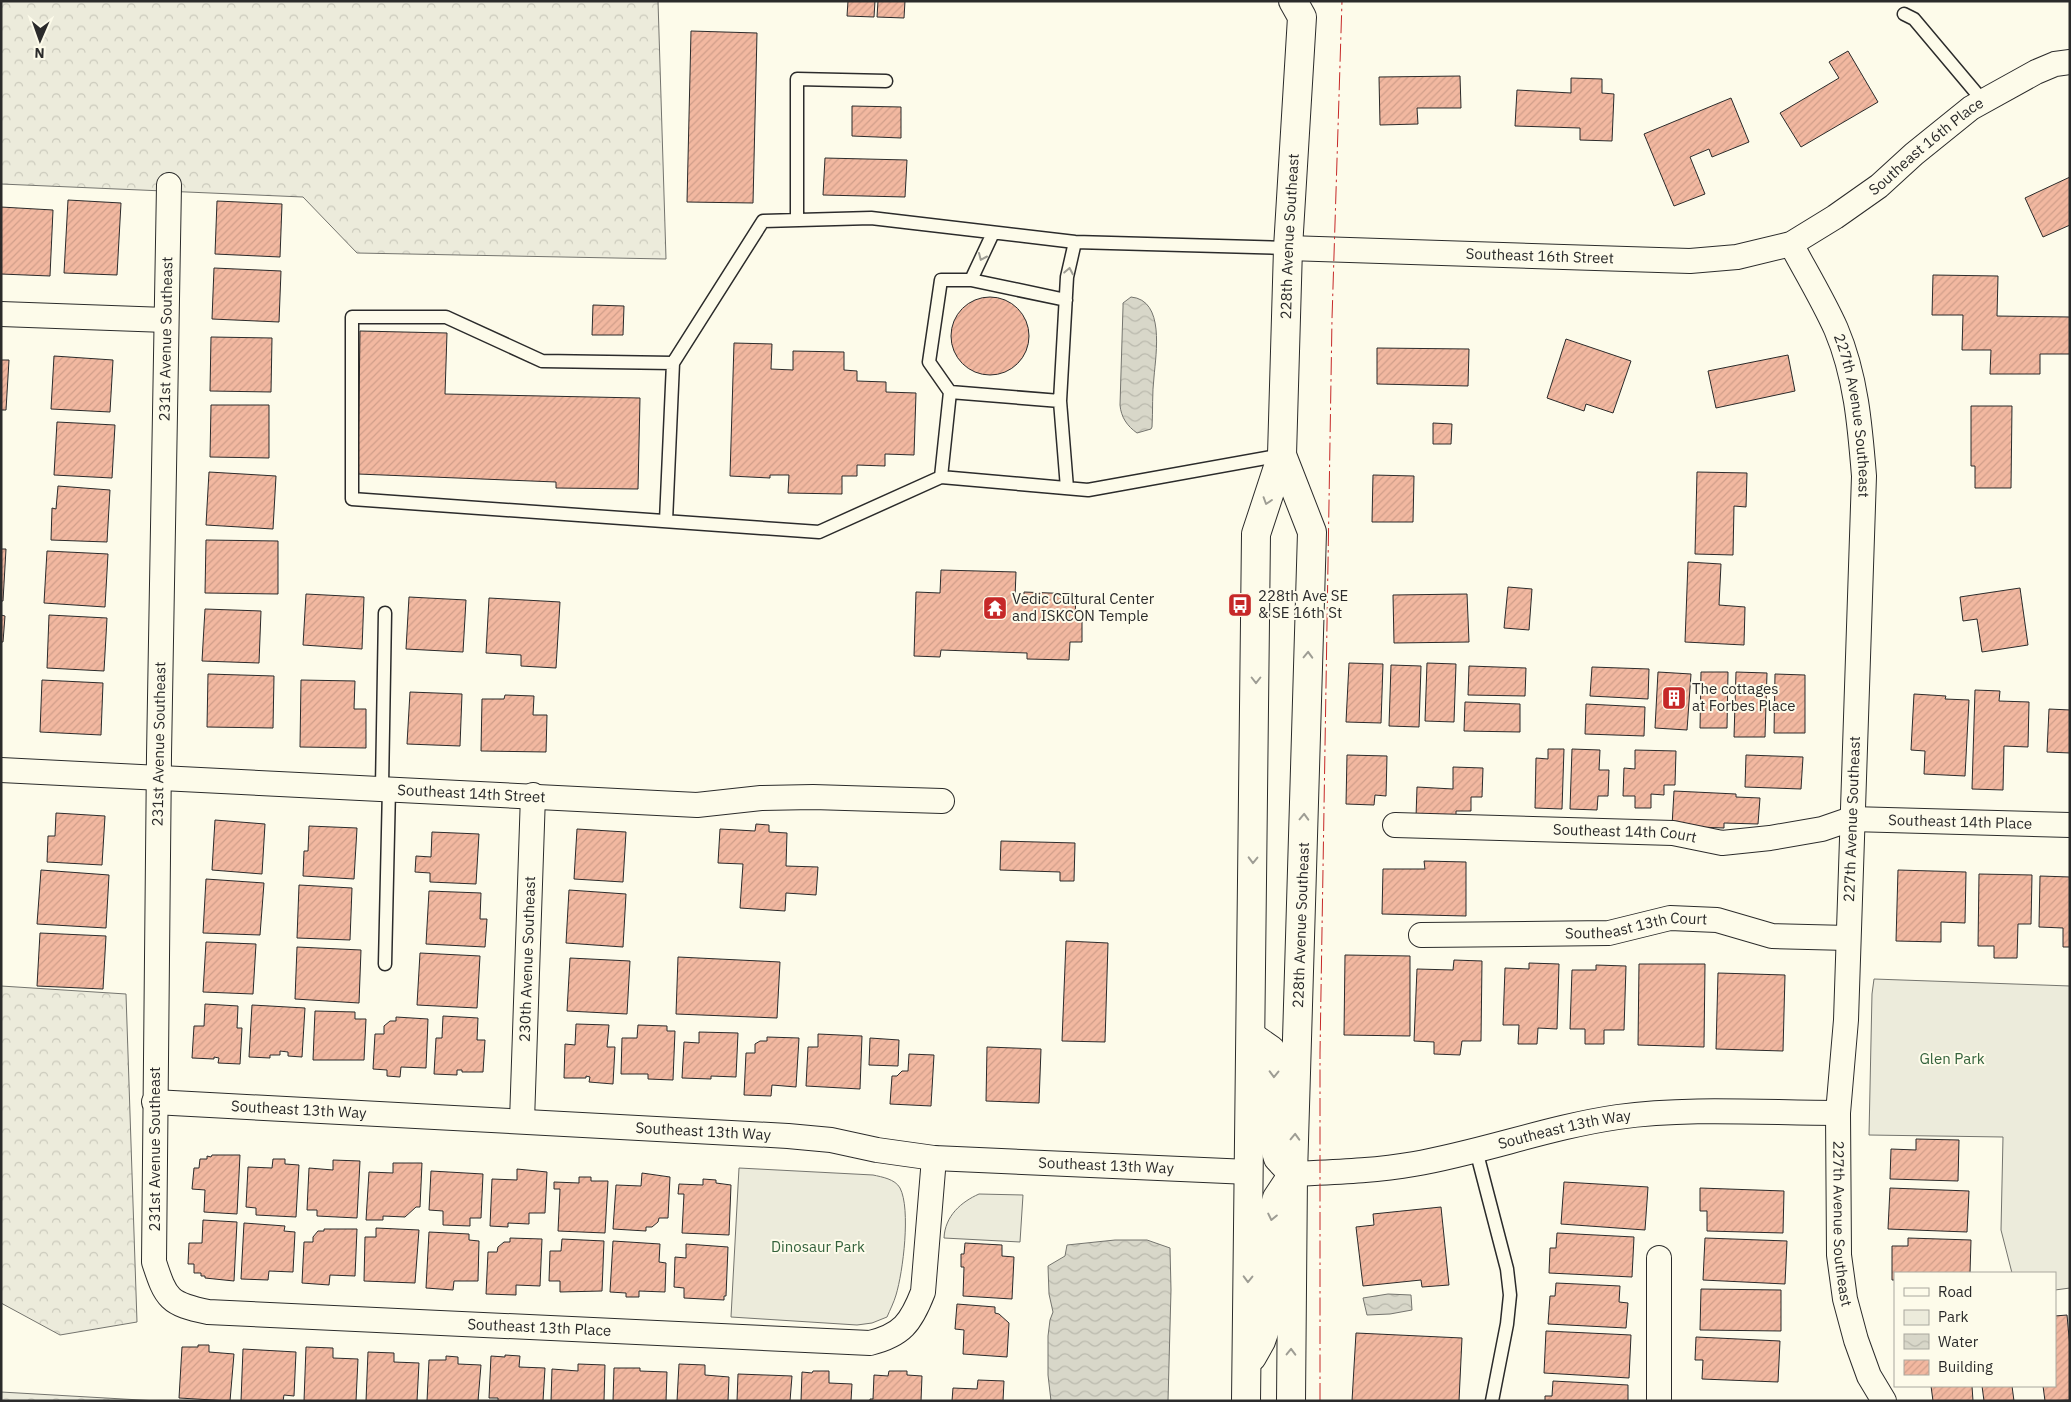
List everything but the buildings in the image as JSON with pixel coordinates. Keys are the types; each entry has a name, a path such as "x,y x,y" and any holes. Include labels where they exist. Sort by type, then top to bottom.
{"main road":[{"name":"228th Avenue Southeast","path":"1246,1401 1256,534 1282,455 1288,248 1303,7"},
{"name":"228th Avenue Southeast","path":"1282,455 1312,532 1293,1174 1291,1401"},
{"path":"1247,1368 1261,1341 1268,1318 1270,1222 1277,1198 1293,1174 1278,1158 1273,1142 1274,1056 1271,1050 1251,1036"}],"street":[{"name":"Southeast 16th Place","path":"1791,244 1836,217 1879,186 1914,154 1971,108 2036,72 2055,64 2070,62"},
{"name":"231st Avenue Southeast","path":"169,185 158,776 154,1262 162,1285 170,1300"},
{"name":"Southeast 16th Street","path":"1288,248 1690,260 1737,257 1791,244"},
{"name":"227th Avenue Southeast","path":"1791,244 1836,329 1850,371 1860,422 1864,476 1851,819 1846,1020 1838,1113 1839,1255 1845,1299 1856,1340 1869,1376 1884,1401"},
{"path":"1,314 166,320"},
{"name":"Southeast 14th Street","path":"1,770 158,776 697,805 761,798 804,797 942,801"},
{"name":"230th Avenue Southeast","path":"522,1121 533,795"},
{"name":"Southeast 14th Court","path":"1396,826 1673,833 1722,843 1822,829 1851,819"},
{"name":"Southeast 14th Place","path":"1851,819 2070,826"},
{"name":"Southeast 13th Court","path":"1421,935 1609,933 1670,918 1717,920 1772,936 1848,938"},
{"name":"Southeast 13th Way","path":"154,1102 797,1137 831,1140 877,1150 934,1158 1250,1172"},
{"name":"Southeast 13th Way","path":"1293,1174 1363,1170 1415,1164 1546,1131 1618,1117 1674,1112 1838,1113"},
{"name":"Southeast 13th Place","path":"170,1300 188,1308 208,1312 870,1344 888,1339 905,1327 915,1312 922,1292 934,1158"},
{"path":"1658,1258 1659,1401"}],"lane":[{"path":"1904,14 1914,18 1982,101"},
{"path":"797,220 797,79 886,81"},
{"path":"666,521 673,363 764,220 871,218 1075,242 1288,248"},
{"path":"971,280 993,233"},
{"path":"1067,488 1060,401 1067,277 1075,242"},
{"path":"941,477 950,392 929,362 941,280 971,280 1066,300"},
{"path":"673,363 542,362 446,318 352,317 352,499 819,532 941,477 1088,490 1282,455"},
{"path":"950,392 1060,401"},
{"path":"385,613 385,964"},
{"path":"1476,1150 1506,1269 1510,1295 1507,1324 1492,1401"}],"green space":[{"path":"1,1 658,1 666,259 357,253 303,197 1,184"},
{"name":"Glen Park","path":"1874,979 2070,986 2070,1288 2056,1290 2056,1272 2012,1272 2001,1230 2003,1137 1869,1135 1872,994"},
{"path":"1,986 126,994 137,1322 60,1335 1,1303"},
{"name":"Dinosaur Park","path":"739,1168 873,1175 888,1179 898,1185 905,1210 905,1241 899,1285 887,1317 872,1323 857,1325 731,1317"},
{"path":"979,1194 1023,1195 1020,1242 944,1238 947,1223 955,1211 966,1201"},
{"path":"1,1392 158,1401 1,1401"}],"water":[{"path":"1131,297 1142,300 1149,307 1154,317 1157,342 1152,427 1137,433 1125,421 1120,405 1123,303"},
{"path":"1115,1240 1147,1240 1170,1248 1171,1290 1168,1401 1051,1401 1048,1375 1048,1336 1053,1312 1049,1294 1048,1266 1065,1256 1067,1245"},
{"path":"1388,1294 1411,1295 1412,1310 1390,1314 1367,1315 1363,1298"}],"power":[{"path":"1320,1401 1320,1053 1332,319 1342,1"}],"place":[{"name":"228th Ave SE & SE 16th St","path":"1240,605"},
{"name":"Vedic Cultural Center and ISKCON Temple","path":"995,608"},
{"name":"The cottages at Forbes Place","path":"1674,698"}]}
